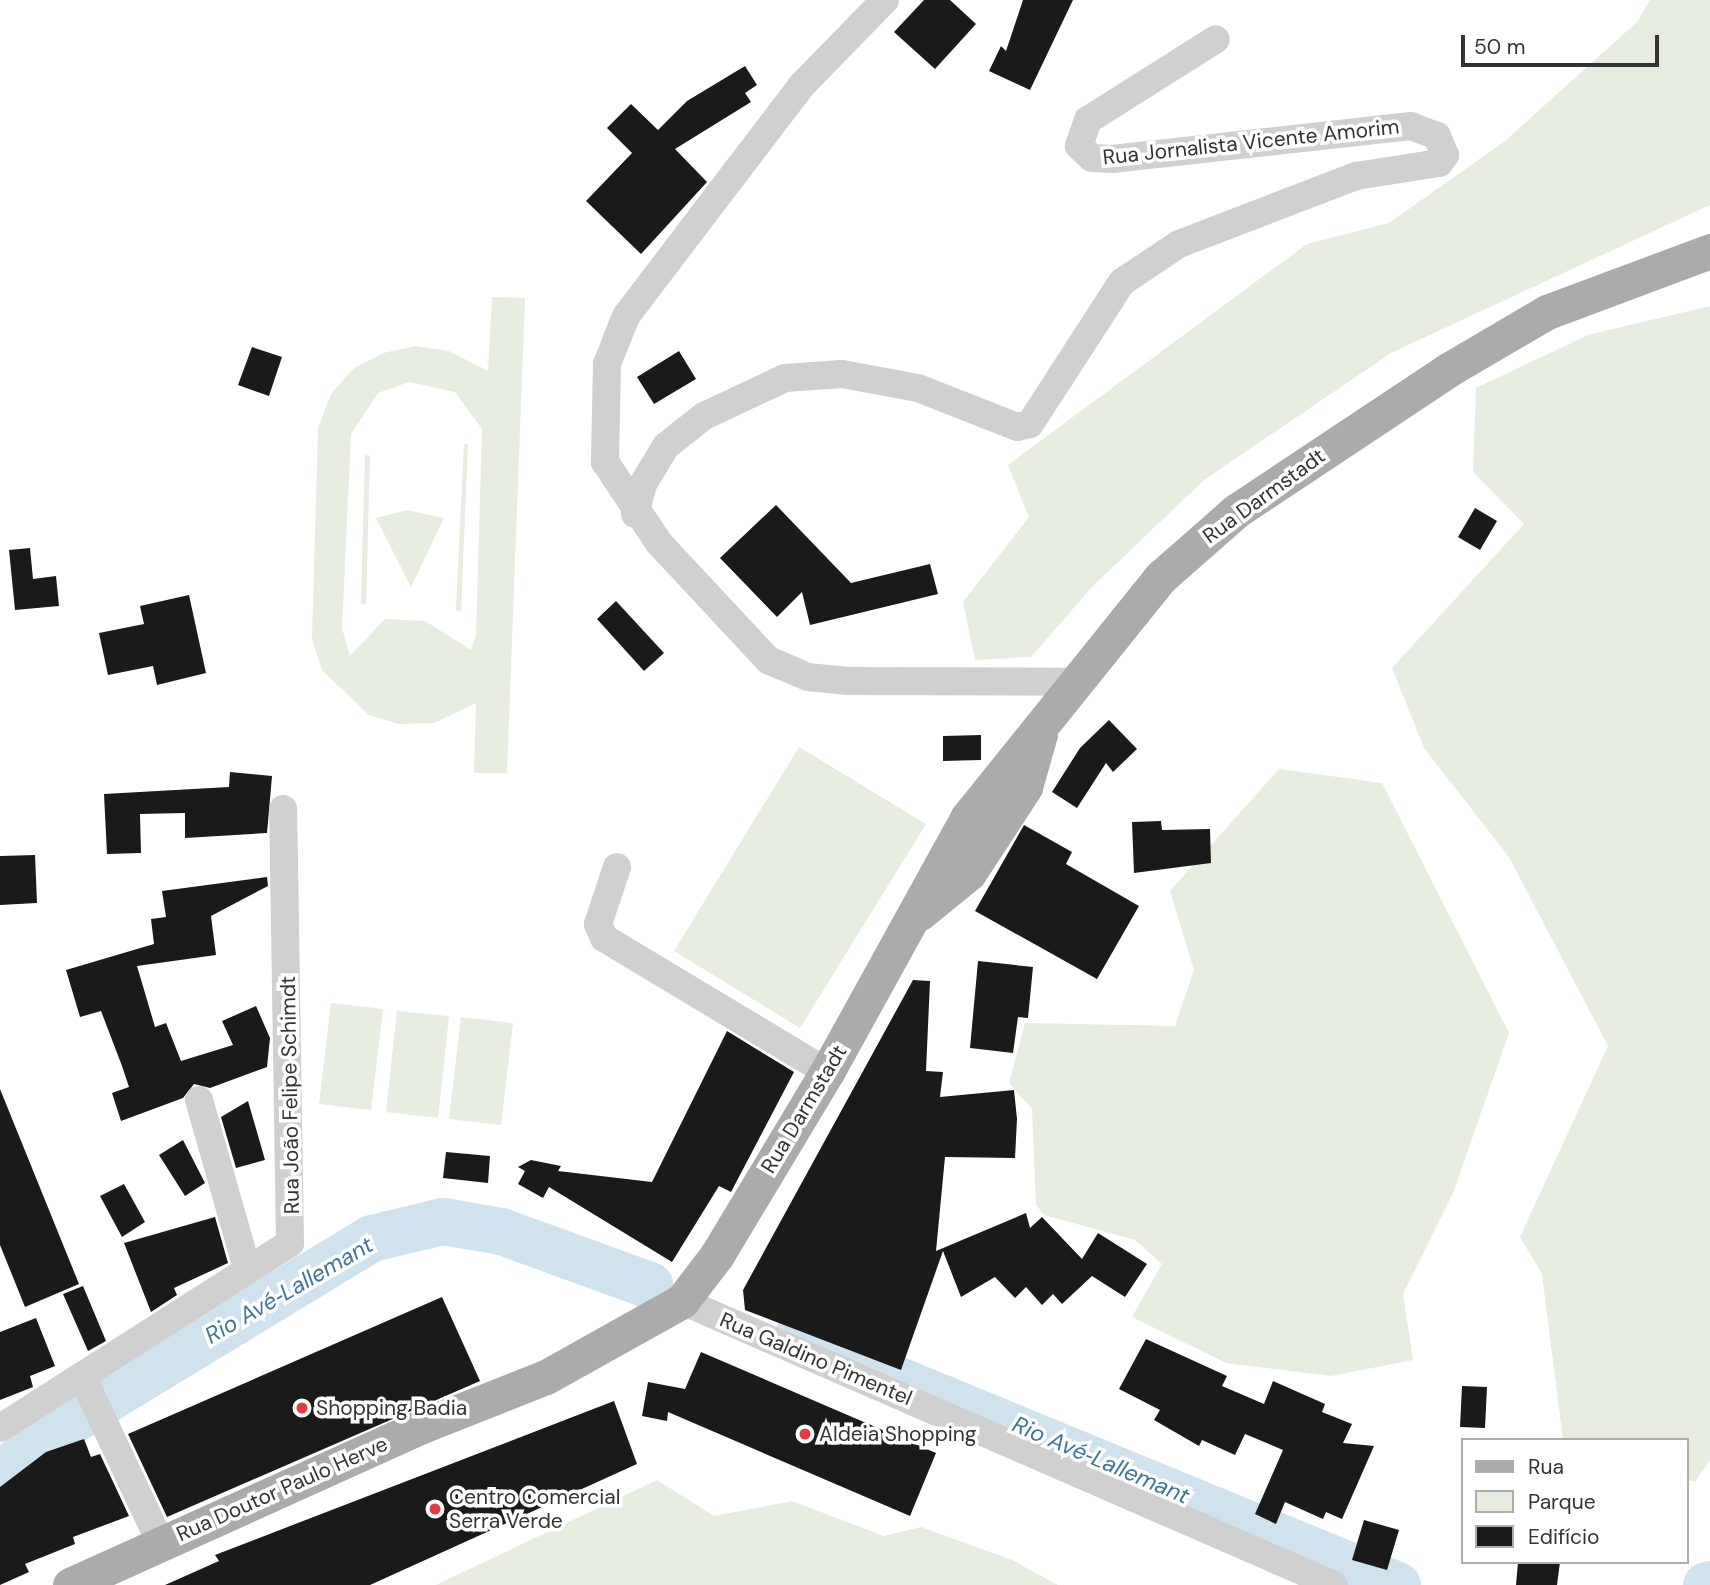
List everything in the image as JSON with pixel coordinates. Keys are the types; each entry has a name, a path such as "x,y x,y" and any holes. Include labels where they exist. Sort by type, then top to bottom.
{"main road":[{"path":"1503,341 1546,312 1710,251"},
{"path":"1503,341 1710,275"},
{"name":"Rua Darmstadt","path":"682,1301 717,1255 920,913 969,873 1025,787 1041,733 1161,577 1236,512 1391,406 1503,341"},
{"name":"Rua Doutor Paulo Herve","path":"70,1585 422,1426 546,1377 682,1301"}],"street":[{"path":"885,0 802,85 626,316 607,364 602,419 605,462 635,514 768,660 808,677 1078,682"},
{"name":"Rua Jornalista Vicente Amorim","path":"635,514 643,484 667,446 704,416 785,378 842,374 918,388 1017,427 1030,424 1122,282 1179,244 1356,176 1439,163 1445,155 1437,136 1411,126 1112,159 1092,158 1079,146 1088,120 1216,39"},
{"name":"Rua João Felipe Schimdt","path":"0,1428 85,1383 247,1269 290,1243 293,1230 283,809"},
{"path":"617,867 598,924 604,938 827,1072"},
{"path":"199,1100 247,1269"},
{"name":"Rua Galdino Pimentel","path":"682,1301 1284,1574 1334,1585"},
{"path":"85,1383 161,1544"}],"green space":[{"path":"1650,0 1710,0 1710,205 1391,353 1204,480 1092,587 1031,657 975,660 963,602 1029,517 1008,465 1307,244 1389,223 1505,141 1637,22"},
{"path":"492,297 525,298 507,773 474,773 476,703 434,723 399,724 369,715 322,670 312,639 318,428 331,394 353,369 383,353 416,346 449,351 488,371","holes":["409,382 455,392 482,429 476,635 471,650 425,621 385,619 350,656 342,628 351,434 378,393"]},
{"path":"1710,306 1710,1460 1695,1482 1689,1480 1689,1438 1563,1438 1542,1274 1520,1237 1608,1046 1509,857 1424,748 1392,668 1524,524 1473,472 1476,388 1588,335"},
{"path":"464,444 468,444 461,611 456,610"},
{"path":"365,455 370,456 366,604 361,604"},
{"path":"407,510 444,518 411,587 376,518"},
{"path":"799,747 926,824 800,1028 674,951"},
{"path":"1279,769 1382,783 1509,1033 1453,1193 1403,1294 1413,1360 1331,1376 1226,1363 1132,1317 1162,1264 1135,1240 1044,1215 1036,1205 1032,1109 1009,1083 1025,1023 1175,1026 1194,970 1170,891"},
{"path":"331,1003 383,1009 371,1110 319,1104"},
{"path":"397,1011 449,1016 438,1118 386,1112"},
{"path":"461,1017 513,1023 501,1125 449,1119"},
{"path":"657,1480 714,1516 792,1501 884,1536 921,1527 1012,1560 1058,1585 436,1585"}],"building":[{"path":"924,0 950,0 976,24 935,69 894,32"},
{"path":"1023,0 1073,0 1030,90 989,71 1001,46 1006,51"},
{"path":"745,66 757,85 745,93 751,102 675,149 707,182 641,254 586,201 632,153 607,128 631,104 658,130 687,101"},
{"path":"252,347 282,357 269,396 238,385"},
{"path":"679,351 696,379 654,404 637,377"},
{"path":"776,505 851,583 930,564 938,594 810,625 802,592 777,617 720,558"},
{"path":"1475,508 1497,521 1480,550 1458,537"},
{"path":"30,548 33,579 56,576 59,606 15,610 9,550"},
{"path":"189,595 206,673 157,685 153,666 108,675 99,633 144,624 140,606"},
{"path":"616,601 664,653 644,671 597,619"},
{"path":"1109,720 1137,749 1113,772 1106,763 1077,808 1052,792 1080,748"},
{"path":"981,735 981,760 943,761 943,736"},
{"path":"230,772 272,776 267,833 185,838 185,813 140,814 141,853 107,854 104,794 229,787"},
{"path":"1161,821 1162,830 1210,829 1211,863 1134,873 1132,822"},
{"path":"1024,825 1072,852 1066,864 1139,906 1097,979 975,911"},
{"path":"35,855 37,903 0,905 0,856"},
{"path":"267,877 268,886 211,916 216,955 137,966 155,1027 166,1023 181,1061 233,1045 222,1021 256,1006 270,1038 267,1067 210,1088 194,1084 183,1098 121,1121 112,1093 129,1087 122,1066 101,1011 80,1017 66,970 154,944 151,919 166,917 162,891"},
{"path":"978,961 1033,967 1028,1018 1018,1017 1013,1053 970,1048"},
{"path":"913,980 930,981 926,1071 943,1072 940,1097 1014,1090 1017,1119 1015,1158 945,1157 936,1251 1026,1213 1030,1228 1042,1217 1082,1259 1098,1233 1147,1264 1125,1297 1092,1276 1062,1304 1053,1294 1042,1305 1026,1287 1015,1298 995,1277 961,1297 943,1251 901,1370 745,1310 743,1290"},
{"path":"727,1031 794,1072 731,1192 719,1186 672,1262 549,1187 543,1198 518,1184 525,1171 518,1167 531,1160 561,1166 558,1171 652,1182"},
{"path":"0,1089 79,1284 25,1307 0,1245"},
{"path":"248,1101 265,1160 236,1168 221,1117"},
{"path":"183,1140 205,1183 185,1196 159,1155"},
{"path":"446,1152 490,1156 488,1183 443,1178"},
{"path":"124,1184 145,1222 122,1237 100,1196"},
{"path":"215,1217 228,1263 174,1288 177,1295 151,1312 124,1243"},
{"path":"83,1286 106,1341 88,1351 63,1294"},
{"name":"Shopping Badia","path":"442,1297 480,1381 167,1517 128,1434"},
{"path":"36,1318 55,1366 30,1376 33,1387 0,1400 0,1332"},
{"path":"1146,1339 1227,1376 1222,1386 1264,1404 1273,1381 1325,1404 1322,1412 1352,1424 1343,1443 1374,1446 1342,1519 1326,1512 1323,1519 1285,1502 1276,1524 1255,1514 1283,1450 1245,1434 1235,1455 1202,1440 1199,1446 1154,1420 1160,1410 1119,1389"},
{"name":"Aldeia Shopping","path":"701,1352 936,1453 910,1516 668,1412 667,1421 642,1416 648,1382 685,1389"},
{"path":"1462,1386 1487,1387 1485,1428 1460,1427"},
{"name":"Centro Comercial Serra Verde","path":"614,1401 637,1464 370,1585 165,1585 219,1561 215,1555"},
{"path":"84,1439 91,1457 100,1454 129,1516 73,1537 75,1544 25,1564 29,1572 0,1585 0,1487 46,1452"},
{"path":"1364,1520 1399,1530 1387,1570 1352,1560"},
{"path":"1518,1564 1560,1564 1557,1585 1516,1585"}],"waterway":[{"name":"Rio Avé‐Lallemant","path":"0,1475 52,1432 371,1238 443,1221 501,1231 649,1285"},
{"name":"Rio Avé‐Lallemant","path":"796,1338 1397,1585"},
{"name":"Rio Avé‐Lallemant","path":"1706,1585 1710,1584"}],"place":[{"name":"Shopping Badia","path":"302,1408"},
{"name":"Aldeia Shopping","path":"805,1434"},
{"name":"Centro Comercial Serra Verde","path":"435,1509"}]}
